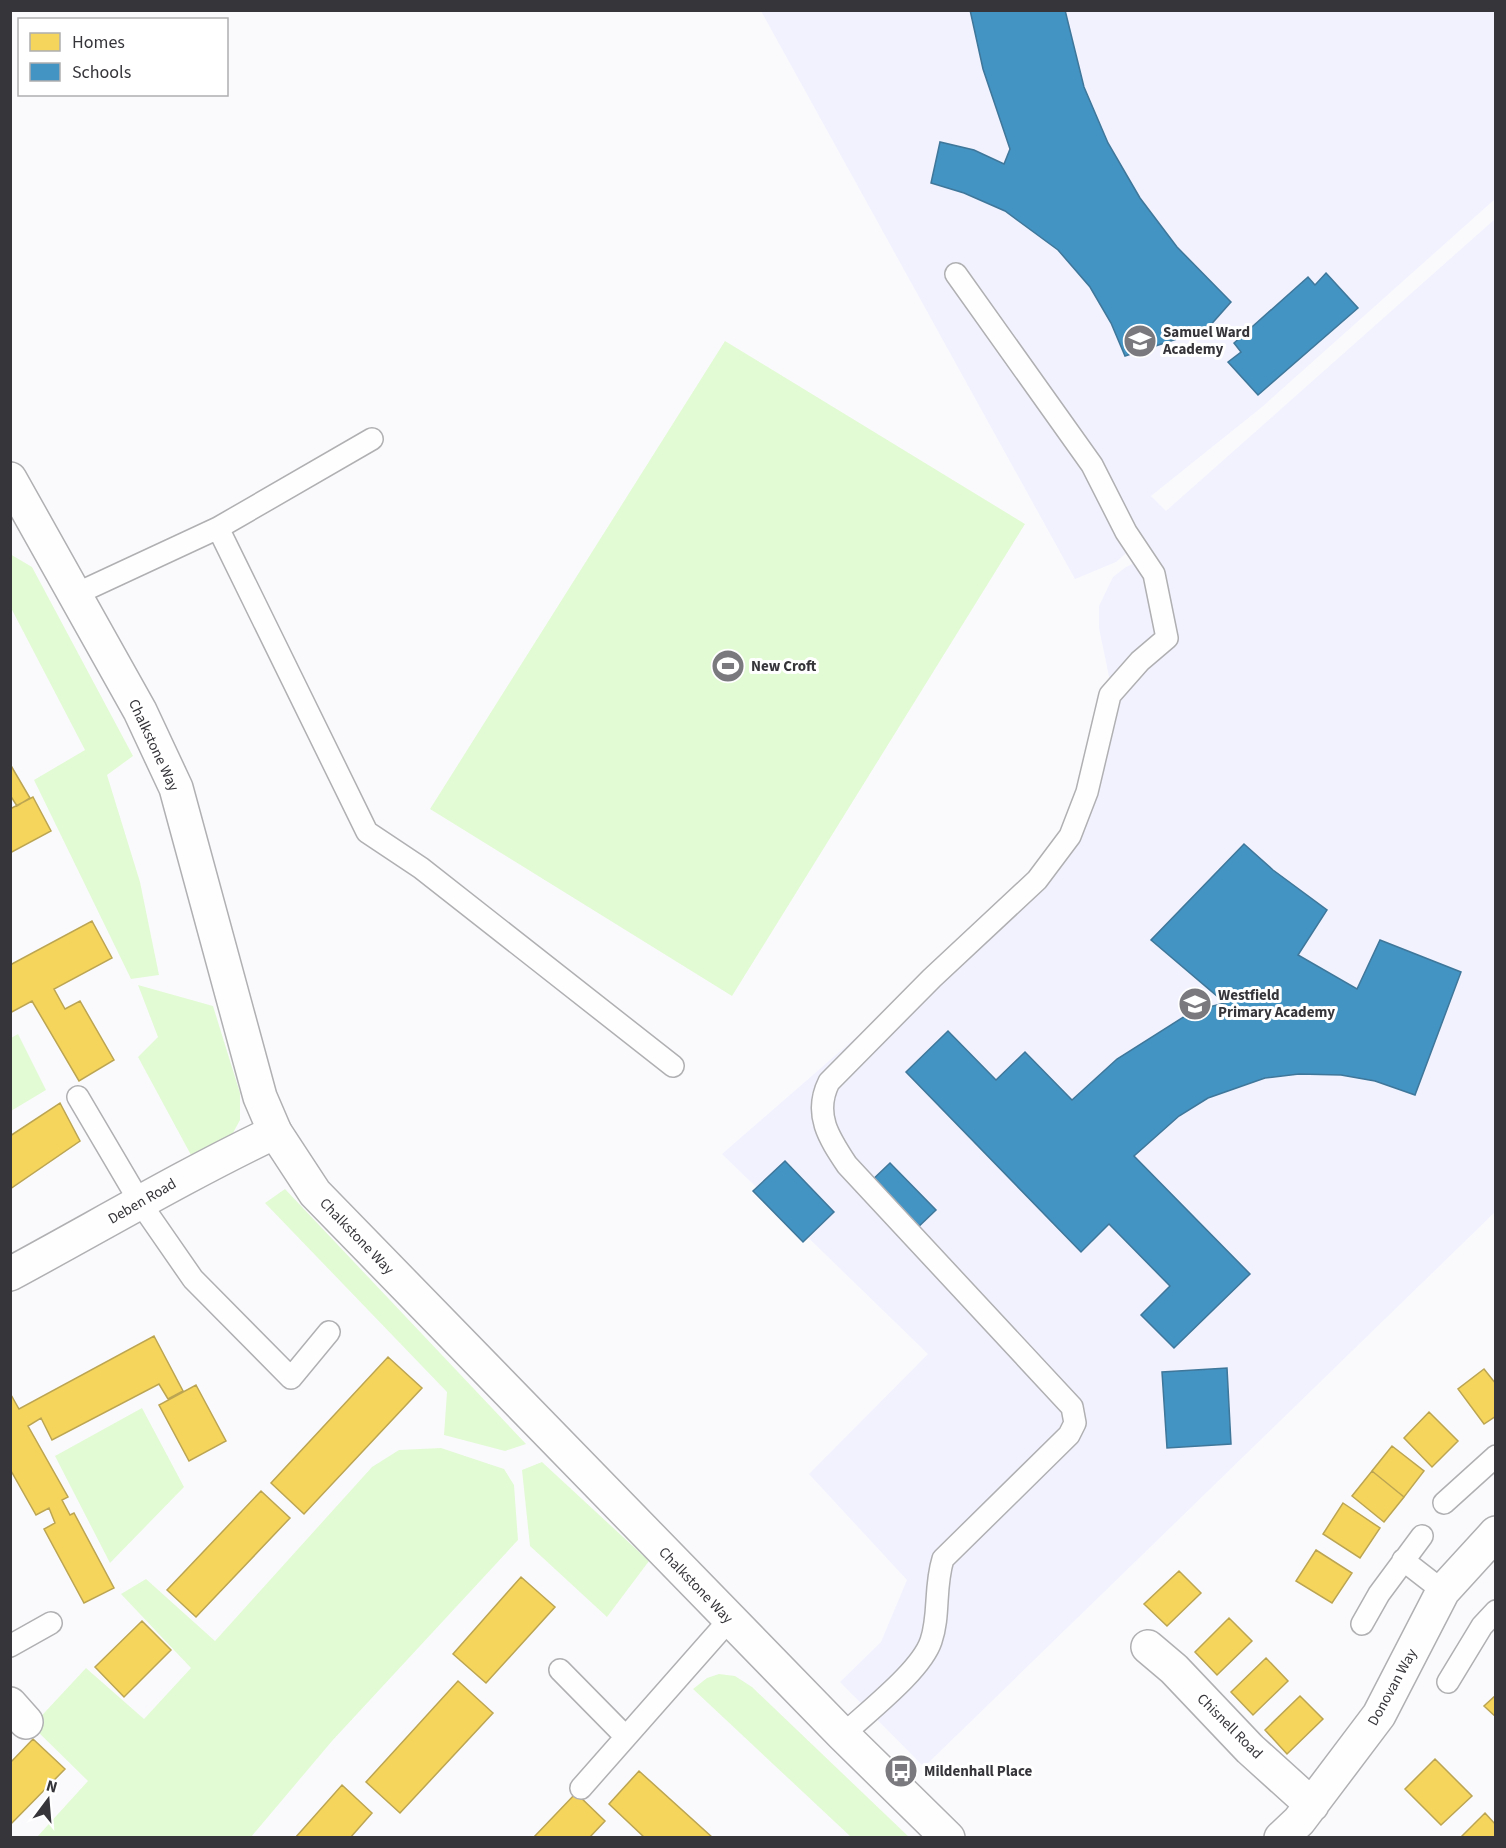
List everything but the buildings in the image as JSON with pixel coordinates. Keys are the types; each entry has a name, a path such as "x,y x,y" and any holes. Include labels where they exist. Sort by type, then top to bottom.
{"street":[{"name":"Chalkstone Way","path":"15,499 76,594 140,711 176,788 260,1097 275,1132 315,1193 843,1735 948,1838"},
{"name":"Deben Road","path":"10,1274 141,1204 204,1165 275,1132"},
{"name":"Donovan Way","path":"1301,1825 1380,1715 1443,1591 1491,1547"},
{"name":"Chisnell Road","path":"1148,1647 1174,1669 1250,1749 1301,1825"}],"lane":[{"path":"843,1735 920,1660 931,1642 936,1617 937,1580 944,1559 1069,1435 1075,1423 1072,1407 847,1165 826,1133 822,1096 829,1082 932,978 1037,880 1070,836 1087,792 1110,695 1140,661 1167,638 1154,574 1126,532 1092,465 956,274"},
{"path":"76,594 218,528 372,438"},
{"path":"218,528 367,832 421,868 674,1066"},
{"path":"78,1097 141,1204 192,1279 291,1378 329,1332"},
{"path":"1444,1503 1494,1460"},
{"path":"1362,1624 1379,1594 1422,1536"},
{"path":"1403,1560 1443,1591"},
{"path":"1448,1682 1482,1626 1496,1611"},
{"path":"581,1788 730,1619"},
{"path":"10,1646 51,1623"},
{"path":"560,1670 626,1737"}],"shaded area":[{"name":"Westfield Primary Academy","path":"761,11 1495,11 1495,199 1262,407 1151,496 1166,511 1495,219 1495,1212 924,1767 840,1682 881,1642 907,1580 809,1474 928,1354 722,1154 1067,854 1112,691 1099,628 1099,606 1113,577 1126,567 1141,560 1139,542 1116,562 1075,579"}],"green space":[{"name":"New Croft","path":"725,341 1025,524 732,996 430,809"},
{"path":"10,554 32,567 133,756 107,775 140,882 159,975 131,979 34,780 85,750 11,608"},
{"path":"138,985 213,1006 240,1093 240,1120 227,1144 191,1155 138,1057 158,1037"},
{"path":"18,1034 46,1090 11,1111 11,1038"},
{"path":"285,1189 526,1444 505,1451 444,1435 447,1392 265,1203"},
{"path":"142,1408 184,1487 110,1563 55,1456"},
{"path":"441,1448 504,1469 514,1485 518,1540 332,1741 251,1837 37,1837 88,1781 32,1726 86,1668 144,1719 191,1668 121,1594 146,1579 215,1641 372,1467 399,1450"},
{"path":"542,1462 649,1561 607,1617 530,1546 522,1470"},
{"path":"719,1674 735,1676 752,1687 909,1837 851,1837 693,1689 707,1678"}],"place":[{"name":"Samuel Ward Academy","path":"1140,341"},
{"name":"New Croft","path":"728,666"},
{"name":"Westfield Primary Academy","path":"1195,1004"},
{"name":"Mildenhall Place","path":"901,1771"}]}
